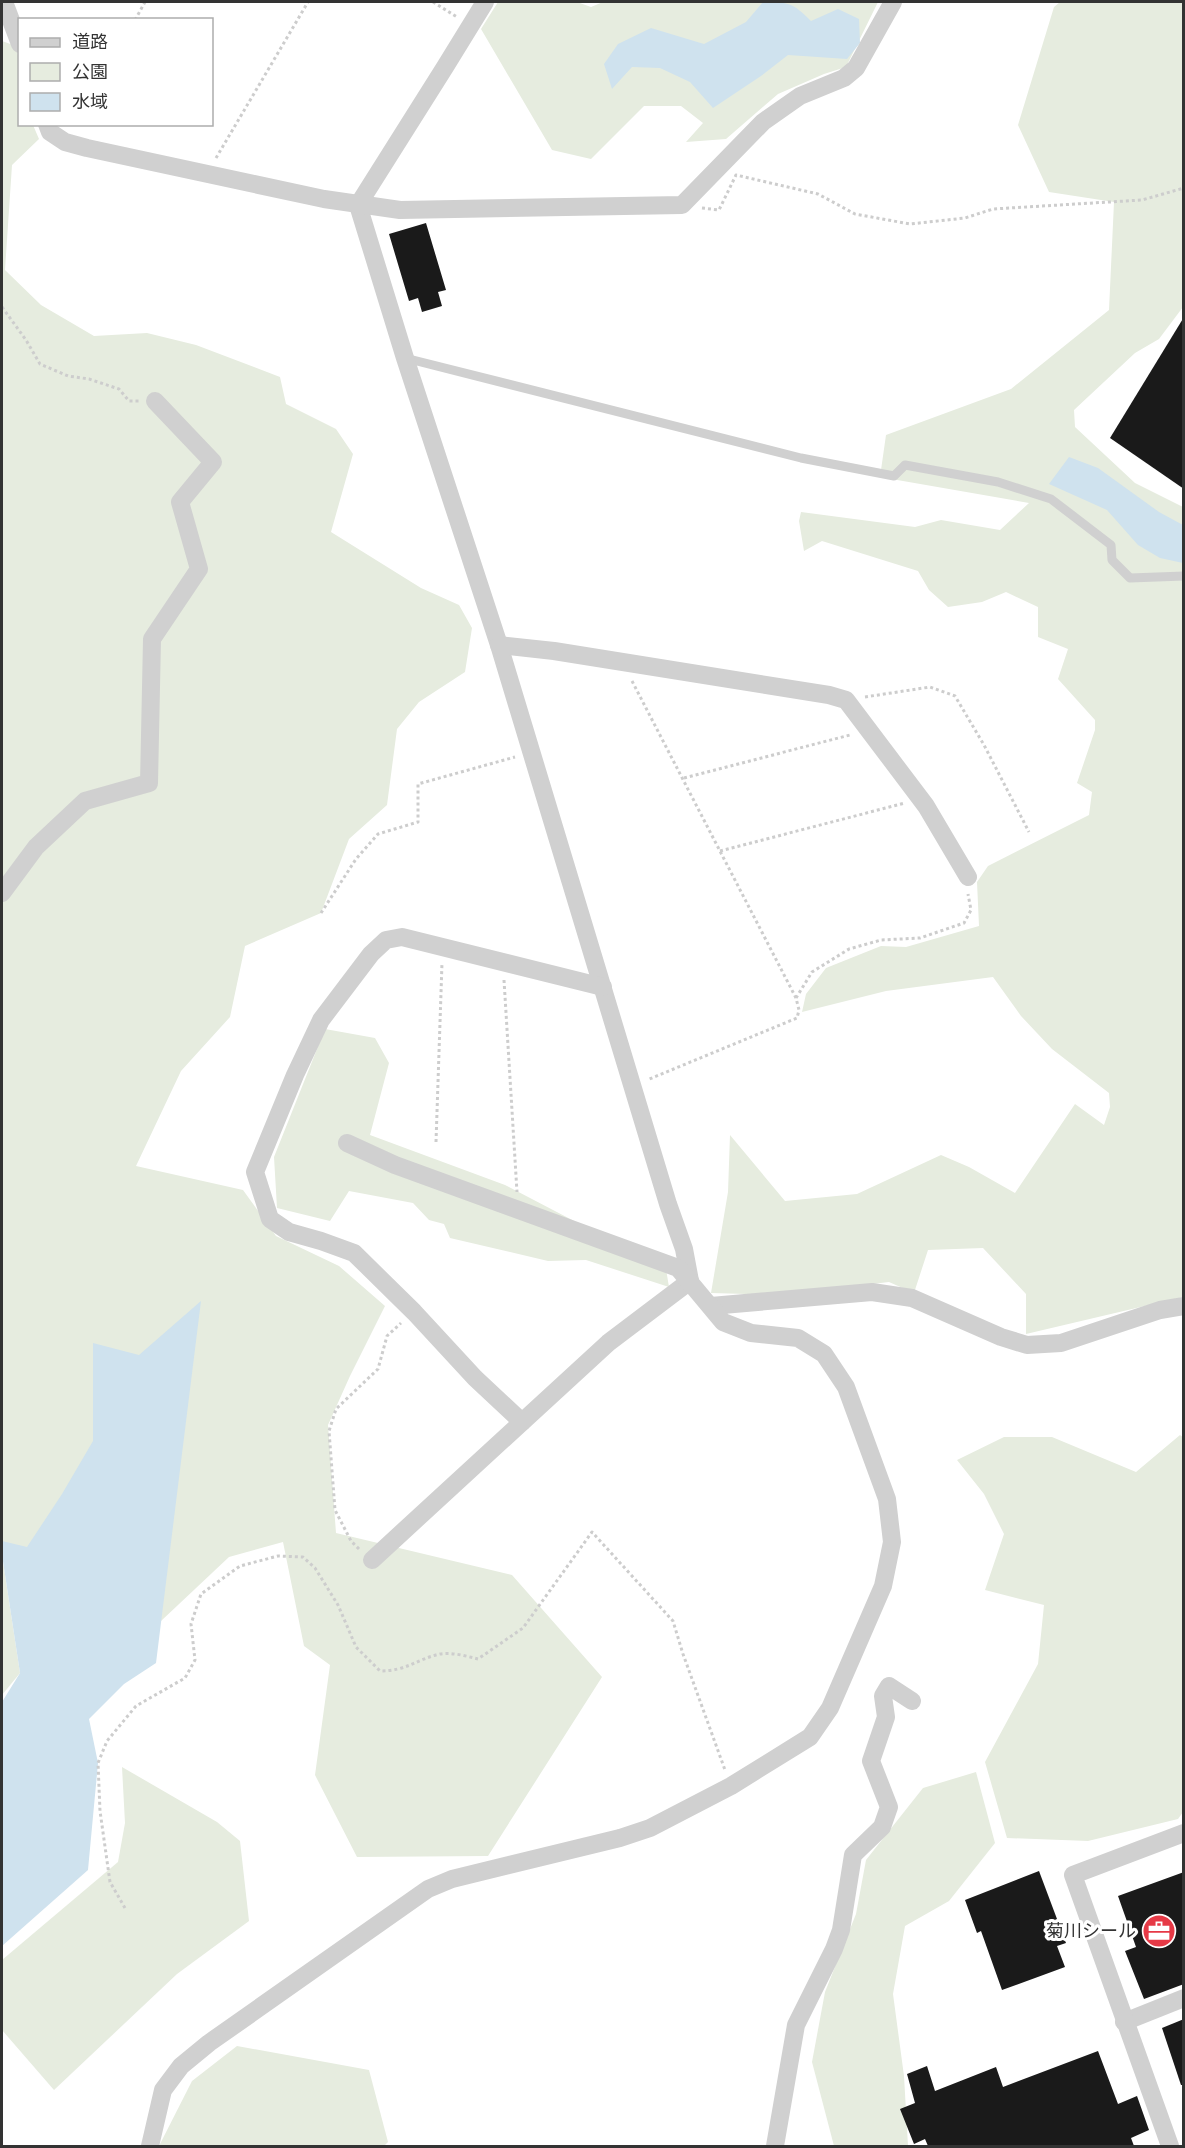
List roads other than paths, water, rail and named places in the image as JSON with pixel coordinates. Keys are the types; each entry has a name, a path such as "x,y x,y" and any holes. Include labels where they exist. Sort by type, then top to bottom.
{"street":[{"path":"4,2 18,39"},
{"path":"485,2 358,205 405,358 499,645 684,1249 690,1281"},
{"path":"48,126 50,132 65,142 207,175 358,205 400,210 682,205 763,122 800,96 844,78 856,68 893,2"},
{"path":"2,893 36,847 85,801 149,783 152,639 199,569 180,502 213,462 154,401"},
{"path":"499,645 622,661 830,695 846,700 921,799 968,877"},
{"path":"522,1422 354,1254 289,1232 270,1219 255,1172 321,1020 371,954 386,940 402,936 603,987"},
{"path":"150,2146 163,2090 181,2066 209,2043 428,1889 452,1879 620,1838 650,1828 731,1786 810,1737 830,1708 883,1586 892,1542 887,1499 861,1423 846,1387 824,1354 798,1338 751,1333 723,1322 678,1268 395,1165 347,1143"},
{"path":"372,1560 608,1343 690,1281"},
{"path":"711,1306 872,1292 912,1298 1001,1337 1027,1345 1061,1343 1160,1310 1184,1306"},
{"path":"775,2146 795,2025 834,1949 841,1930 853,1855 882,1827 890,1807 871,1761 886,1717 884,1696 889,1686 912,1701"},
{"path":"1170,2146 1073,1875 1184,1833"},
{"path":"1124,2022 1184,1998"}],"lane":[{"path":"405,358 801,458 894,476 905,465 998,482 1051,499 1111,545 1112,560 1130,578 1184,576"}],"water":[{"path":"763,2 790,5 800,10 811,21 838,9 859,19 860,43 847,59 788,55 713,108 690,82 660,68 632,67 612,89 604,64 618,44 651,28 704,44 746,22"},
{"path":"1069,457 1098,468 1159,512 1183,525 1183,563 1160,558 1138,545 1107,510 1049,484"},
{"path":"201,1301 156,1663 124,1684 89,1719 98,1763 88,1870 2,1946 2,1702 20,1673 2,1555 2,1541 27,1547 93,1441 93,1343 139,1355"}],"place":[{"name":"菊川シール","path":"1159,1931"}]}
